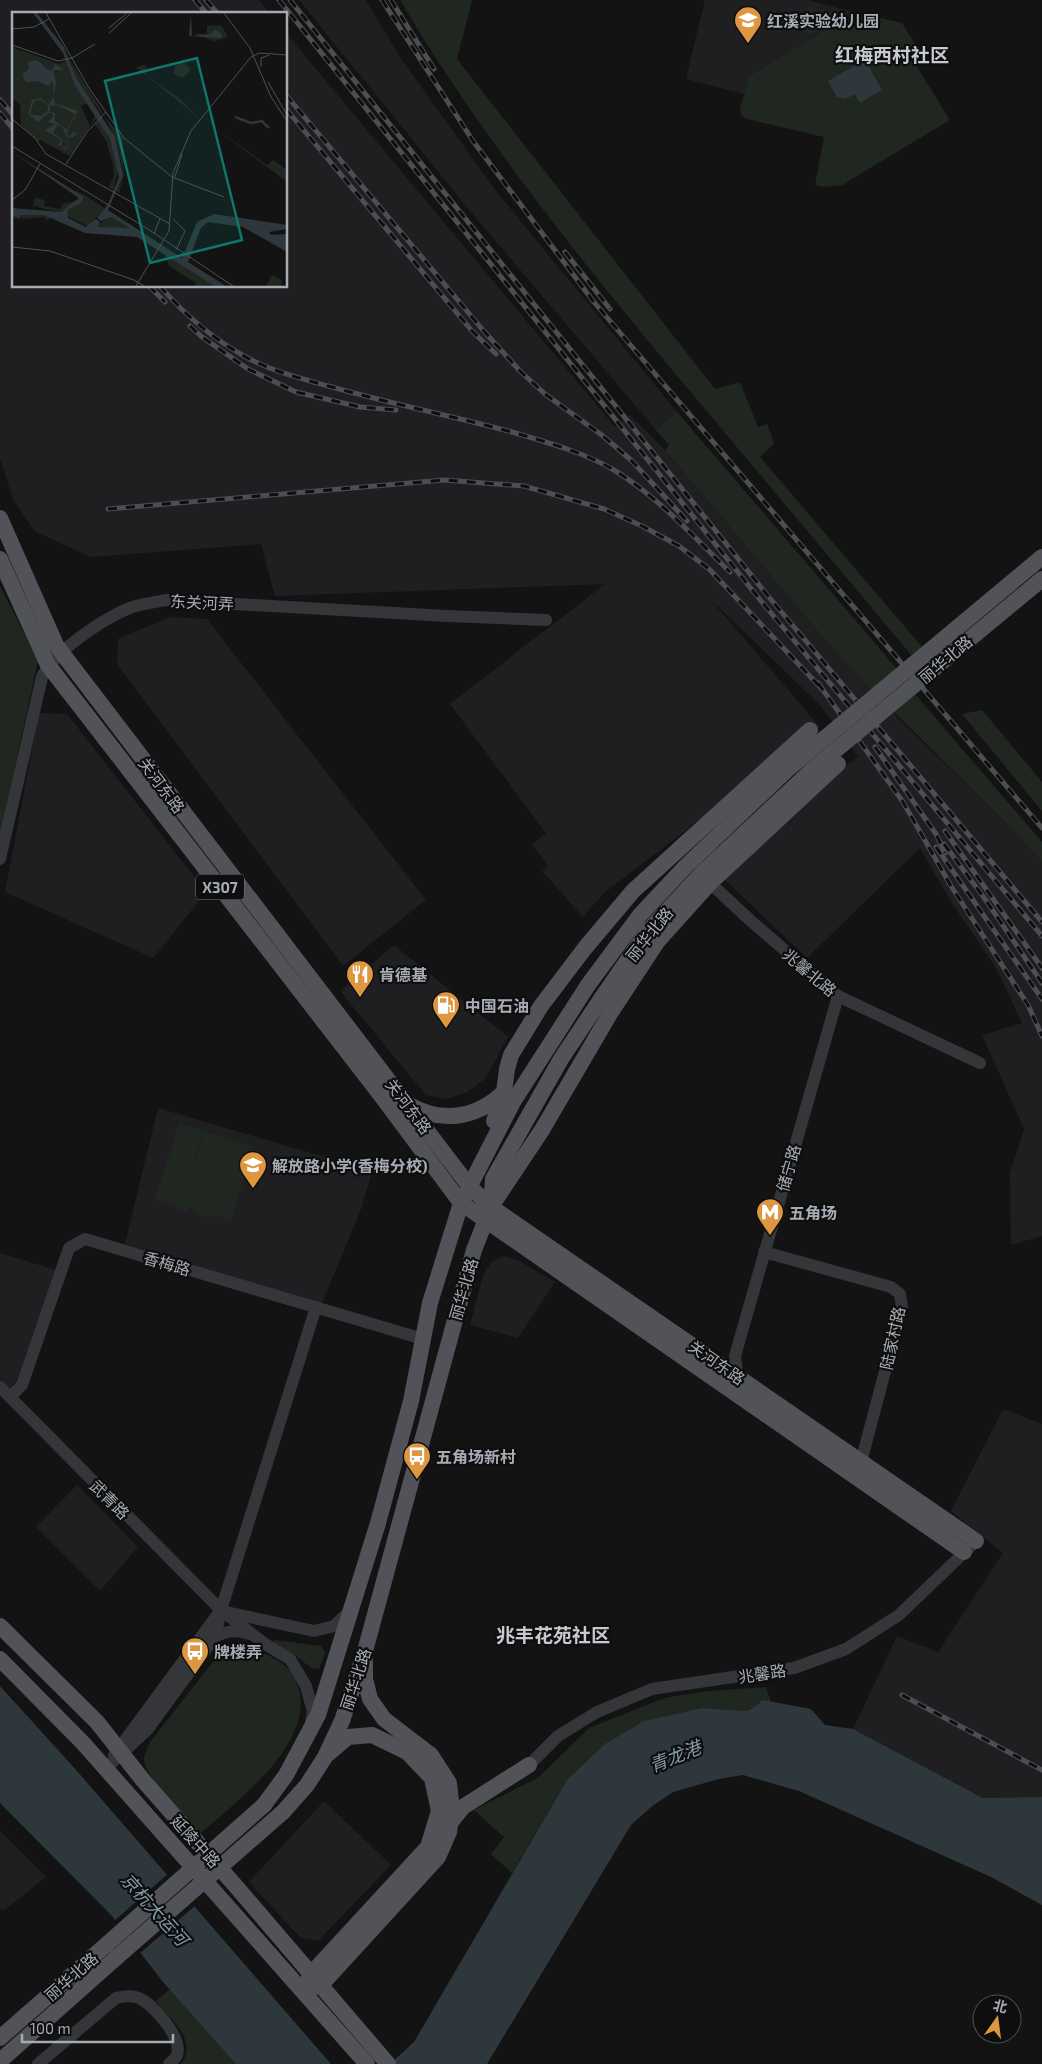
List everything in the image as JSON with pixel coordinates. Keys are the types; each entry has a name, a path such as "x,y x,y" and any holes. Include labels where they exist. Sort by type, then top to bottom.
{"main road":[{"name":"关河东路","path":"0,518 56,645 62,654 408,1105 488,1213 744,1398 970,1547"},
{"name":"丽华北路","path":"0,2062 111,1951 264,1804 286,1775 305,1741 318,1715 378,1523 409,1410 430,1303 461,1203 513,1102 588,985 640,915 686,866 788,769 1042,557"},
{"name":"关河东路","path":"0,559 48,665 383,1098 461,1203 488,1213 736,1374 861,1462 970,1547"},
{"name":"丽华北路","path":"0,2038 283,1812 307,1785 325,1757 342,1721 365,1651 449,1336 474,1250 488,1213 493,1179 561,1059 647,932 703,872 813,769 1042,579"},
{"path":"470,1187 504,1092 511,1055 541,1006 585,948 633,890 810,730"},
{"path":"488,1213 542,1130 611,1012 656,942 710,883 838,764"},
{"path":"408,1105 424,1113 442,1116 468,1114 494,1101 546,1050"},
{"name":"延陵中路","path":"0,1626 97,1722 387,2063"},
{"path":"303,1990 438,1857 449,1832 452,1811 449,1783 430,1755 384,1719 370,1699 365,1679 365,1651"},
{"name":"延陵中路","path":"0,1659 106,1768 367,2064"},
{"path":"315,1980 428,1847 438,1811 432,1778 407,1752 372,1735 348,1737 325,1757"},
{"path":"450,1822 463,1806 529,1765"}],"street":[{"name":"东关河弄","path":"48,665 84,634 128,609 165,600 546,620"},
{"path":"0,859 42,677 48,665"},
{"name":"兆馨北路","path":"710,883 838,996 980,1063"},
{"name":"储宁路","path":"744,1398 736,1374 735,1356 838,996"},
{"name":"香梅路","path":"10,1397 22,1385 69,1248 85,1239 423,1338"},
{"name":"陆家村路","path":"764,1252 891,1288 900,1294 902,1307 861,1462"},
{"path":"120,1751 148,1729 215,1637 221,1610 316,1307"},
{"name":"武青路","path":"0,1387 221,1610 254,1636 290,1659 306,1686 313,1712 305,1741"},
{"name":"兆馨路","path":"529,1765 558,1736 597,1712 652,1690 794,1668 846,1649 899,1615 970,1547"},
{"path":"221,1610 314,1631 334,1626 348,1614"},
{"path":"106,1768 221,1610"},
{"path":"215,1637 225,1632 239,1630 254,1636"},
{"path":"38,2064 116,1998 126,1996 139,1998 150,2006 173,2033 178,2045 177,2056 169,2064"}],"shaded area":[{"path":"0,0 259,0 268,12 12,12 12,288 288,288 288,35 615,427 630,415 665,450 826,641 900,720 1015,832 1042,862 1042,1236 1011,1245 1010,1173 1024,1129 982,1035 1022,1023 995,966 953,905 920,848 807,958 723,878 795,807 858,756 819,704 710,599 820,727 603,894 583,917 542,871 548,866 532,844 546,833 450,704 605,584 275,596 261,544 91,557 34,531 13,499 0,459"},
{"path":"299,0 366,0 402,60 496,191 677,412 656,430 466,206"},
{"path":"400,0 472,0 457,59 715,389 740,382 758,427 767,424 774,443 760,457 923,648 913,657 673,371 564,237 462,97"},
{"name":"红溪实验幼儿园","path":"705,0 807,0 854,12 749,76 744,94 686,79"},
{"path":"808,7 842,15 808,36 803,29"},
{"path":"854,12 902,23 918,49 912,52 911,57 950,120 842,185 824,187 815,185 824,137 747,119 741,115 740,109 749,76"},
{"path":"677,412 898,670 873,692 826,641 665,450 669,445 656,430"},
{"path":"0,586 38,661 0,834"},
{"path":"170,617 207,619 426,900 343,966 117,664 118,639"},
{"path":"915,694 1042,842 1042,862 1015,832 894,712"},
{"path":"982,710 1042,782 1042,811 962,714"},
{"path":"39,713 67,714 206,892 153,958 5,892"},
{"path":"394,945 508,1037 485,1079 467,1092 447,1099 426,1095 340,991"},
{"name":"解放路小学(香梅分校)","path":"158,1108 372,1171 362,1207 322,1303 125,1244"},
{"path":"179,1123 203,1131 179,1208 155,1200"},
{"path":"204,1131 254,1147 230,1223 222,1221 223,1216 205,1216 189,1207 187,1212 179,1209"},
{"path":"0,1253 56,1270 17,1380 11,1387 5,1387 0,1382"},
{"path":"504,1256 518,1260 555,1282 518,1338 470,1325 484,1272 492,1262"},
{"path":"1003,1409 1042,1424 1042,1844 983,1798 853,1729 897,1636 938,1652 1003,1553 951,1511"},
{"path":"77,1485 138,1547 100,1591 36,1527"},
{"path":"274,1640 321,1646 325,1653 319,1669 311,1668 295,1655 273,1643"},
{"path":"250,1649 278,1661 294,1677 301,1705 296,1727 286,1748 271,1768 234,1805 200,1834 151,1776 144,1760 145,1755 150,1742 212,1663 230,1653"},
{"path":"766,1687 771,1702 763,1700 748,1711 707,1708 567,1780 512,1873 491,1854 504,1837 474,1810 539,1777 589,1728 664,1698 708,1691"},
{"path":"324,1801 391,1865 318,1941 301,1938 249,1882"},
{"path":"0,1831 46,1877 3,1911 0,1908"},
{"path":"170,1989 236,2064 181,2064 186,2055 185,2038 175,2022 156,2001"}],"water":[{"path":"865,60 882,90 860,103 855,94 845,99 837,97 828,81"},
{"name":"京杭大运河","path":"0,1686 77,1771 331,2064 236,2064 163,1982 112,1916 0,1803"},
{"name":"青龙港","path":"763,1700 811,1709 825,1725 853,1729 983,1798 1042,1797 1042,1905 991,1877 799,1791 743,1775 719,1779 673,1792 651,1807 631,1825 487,2064 390,2064 414,2042 567,1780 605,1744 644,1721 703,1708 748,1711"}],"pier":[{"path":"169,1873 196,1905 139,1954 113,1922"}],"railway":[{"path":"195,0 205,12"},
{"path":"206,0 216,12"},
{"path":"279,0 761,601 1042,936"},
{"path":"290,0 768,596 1042,922"},
{"path":"382,0 473,141 593,301 1042,828"},
{"path":"391,0 434,69"},
{"path":"288,97 482,329 520,371 545,394 603,436 631,460 687,521"},
{"path":"0,100 12,114"},
{"path":"288,111 472,331 496,354"},
{"path":"0,113 12,128"},
{"path":"565,252 610,309"},
{"path":"151,288 165,302"},
{"path":"162,288 178,306 209,333 232,349 265,366 298,378 354,393 512,432 590,458 614,470 645,492 689,531 730,572"},
{"path":"190,326 202,337 248,369 296,392 360,407 396,410"},
{"path":"108,509 444,480 524,486 604,509 642,526 679,546 709,569 821,688"},
{"path":"818,683 903,802 951,886 1028,1005 1042,1036"},
{"path":"875,747 936,834 945,853"},
{"path":"945,831 1042,968"},
{"path":"944,844 985,899 1042,983"},
{"path":"936,847 1042,999"},
{"path":"902,1695 1042,1770"}],"place":[{"name":"红溪实验幼儿园","path":"748,44"},
{"name":"肯德基","path":"360,998"},
{"name":"中国石油","path":"446,1029"},
{"name":"解放路小学(香梅分校)","path":"253,1189"},
{"name":"五角场","path":"770,1236"},
{"name":"五角场新村","path":"417,1480"},
{"name":"牌楼弄","path":"195,1675"}],"district":[{"name":"红梅西村社区","path":"892,54"},
{"name":"兆丰花苑社区","path":"553,1634"}]}
